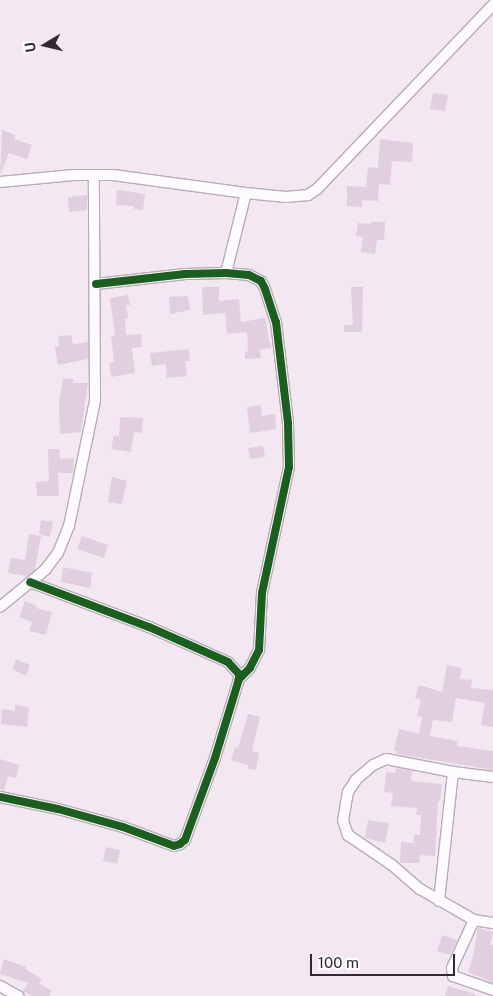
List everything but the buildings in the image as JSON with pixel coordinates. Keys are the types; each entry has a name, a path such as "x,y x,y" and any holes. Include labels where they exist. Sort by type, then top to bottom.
{"street":[{"path":"0,182 94,175 136,178 246,193 299,197 317,189 493,5"},
{"path":"0,607 45,570 58,553 69,526 95,400 96,284 94,175"},
{"path":"226,273 246,193"},
{"path":"0,797 58,809 123,827 174,846 180,844 185,840 215,758 240,679 250,668 259,650 262,593 289,467 288,423 276,322 264,285 250,275 226,273 185,274 96,284"},
{"path":"30,582 149,627 228,662 239,674 240,679"},
{"path":"493,777 453,772 386,759 373,765 356,780 348,792 343,820 348,835 392,865 420,889 474,920 493,923"},
{"path":"439,901 453,772"},
{"path":"474,920 452,968 453,976 493,990"},
{"path":"0,986 18,996"}],"cycle path":[{"path":"96,284 185,274 226,273 249,275 261,281 265,289 276,322 288,423 289,467 262,593 259,650 250,668 239,679"},
{"path":"0,797 58,809 123,827 174,846 180,844 185,840 215,758 239,679 239,674 228,662 149,627 30,582"}]}
